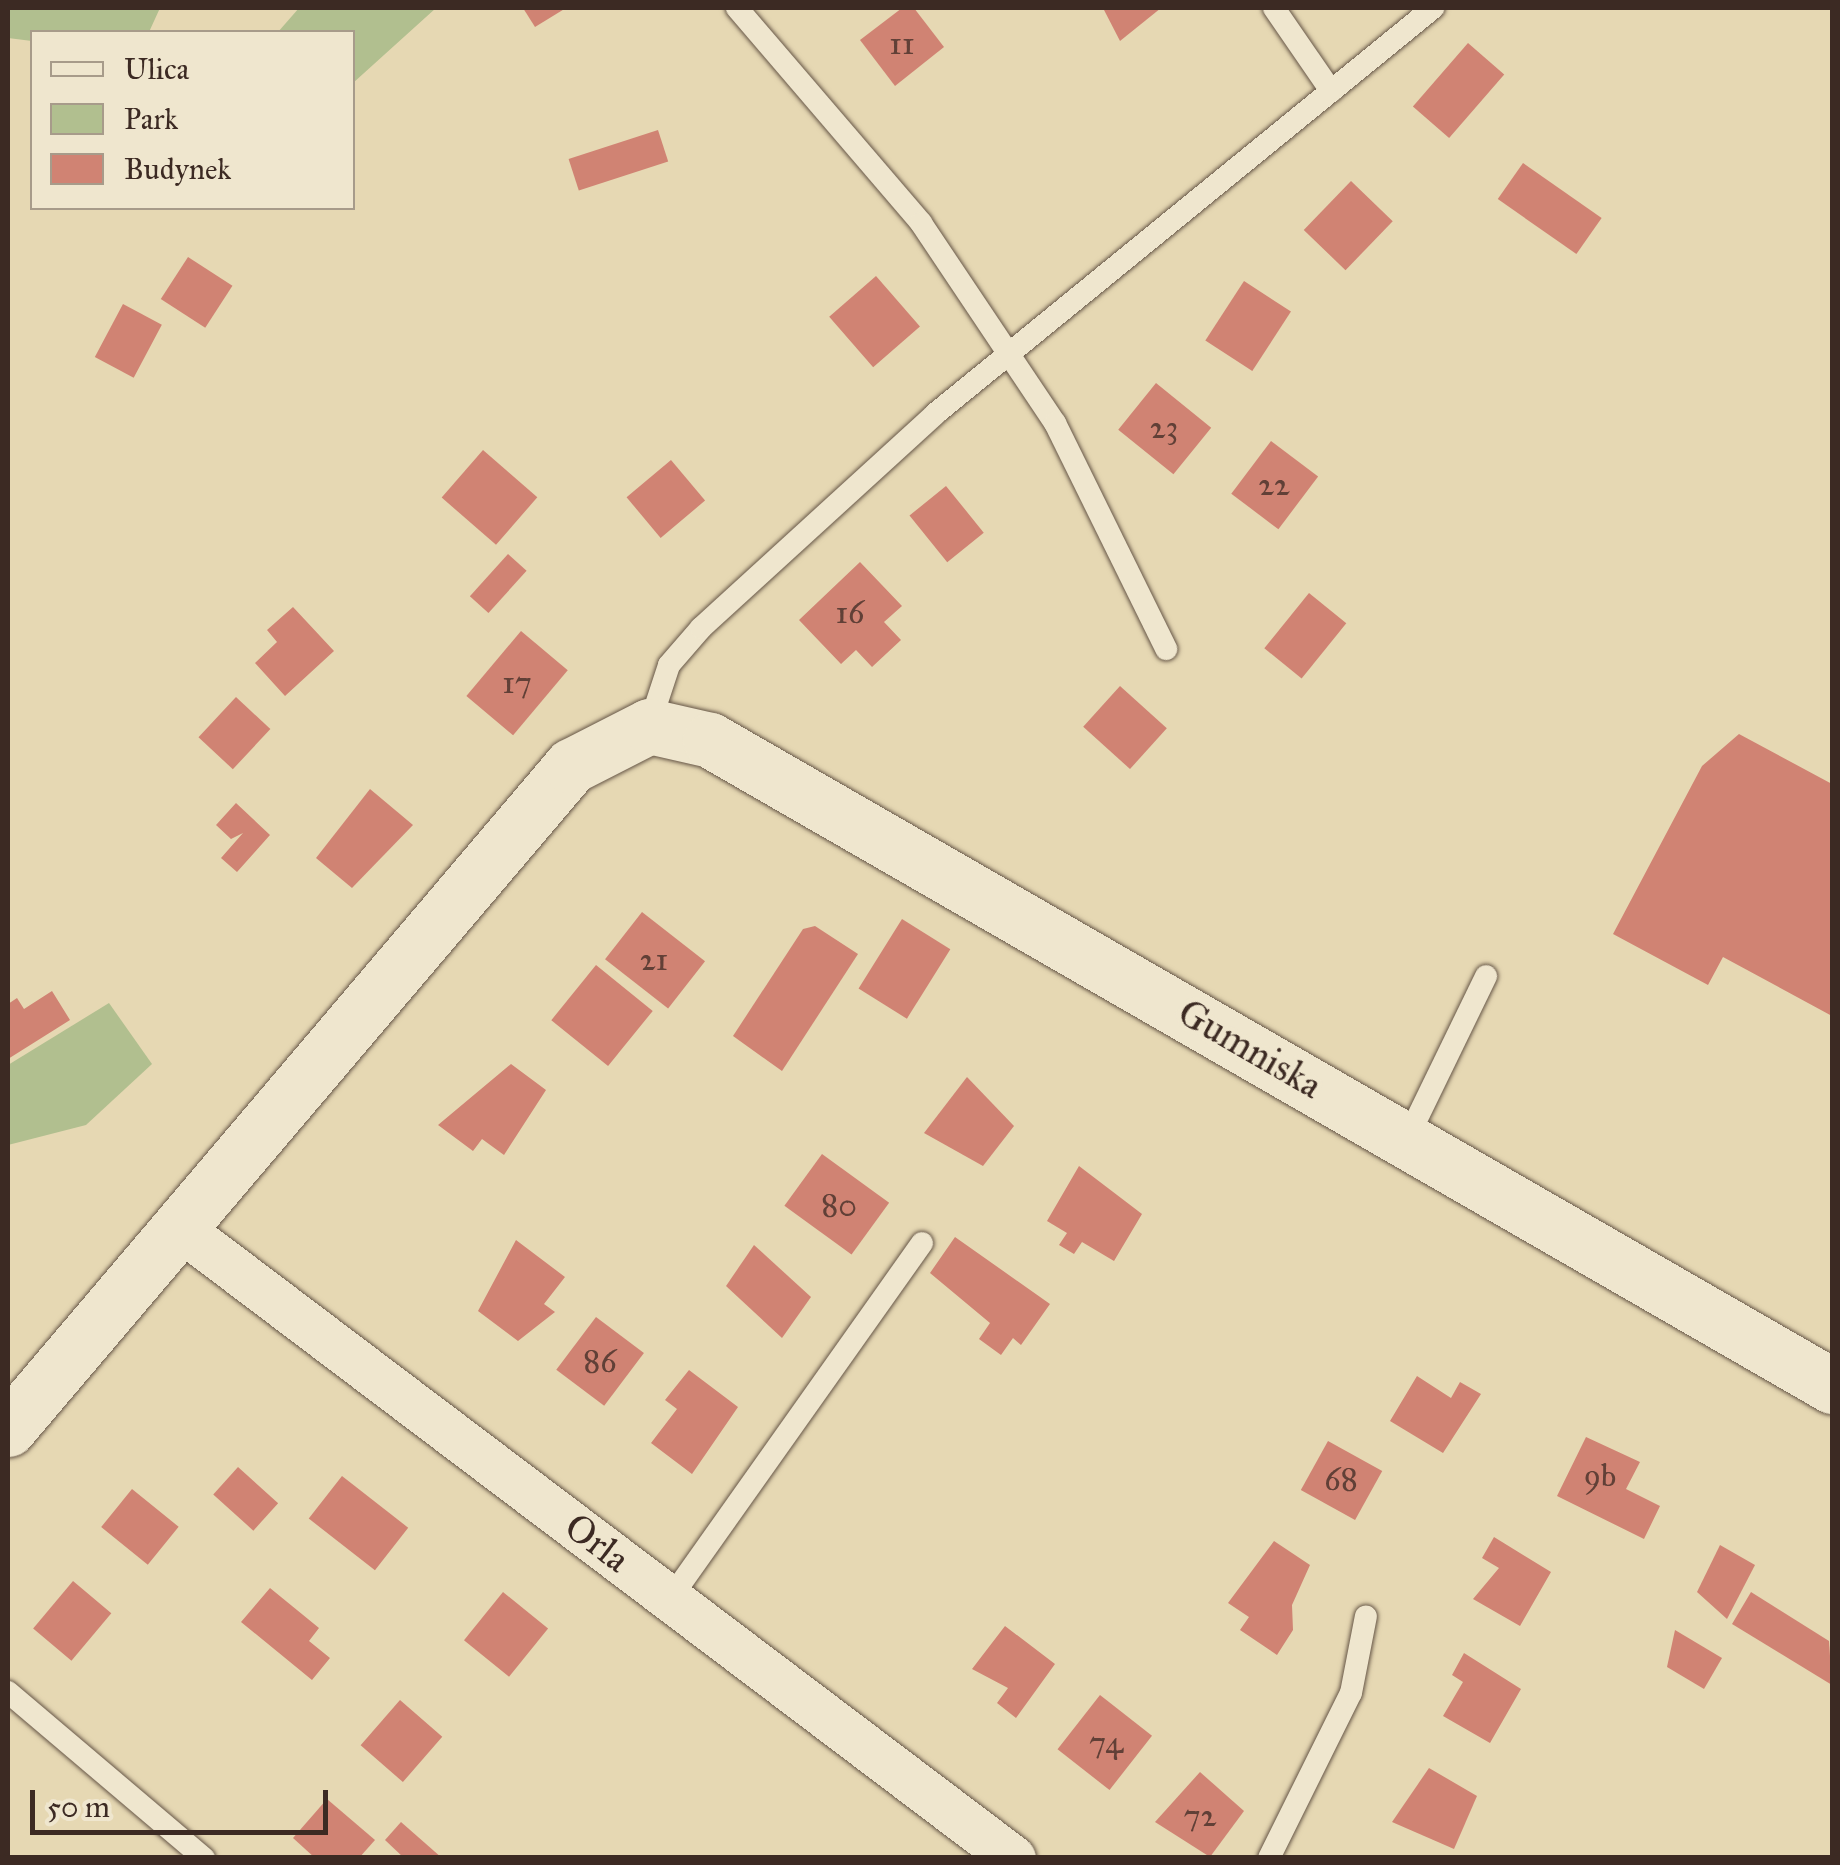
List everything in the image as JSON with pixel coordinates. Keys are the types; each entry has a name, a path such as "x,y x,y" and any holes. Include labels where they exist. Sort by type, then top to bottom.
{"street":[{"name":"Gumniska","path":"655,726 710,740 1832,1386"},
{"path":"8,1429 571,766 655,726"},
{"name":"Orla","path":"181,1229 1013,1858"}],"lane":[{"path":"736,8 921,223 1055,423 1166,648"},
{"path":"1274,8 1331,91"},
{"path":"655,726 669,665 701,628 1008,354 1433,8"},
{"path":"1407,1139 1486,976"},
{"path":"670,1599 922,1243"},
{"path":"1270,1858 1351,1693 1366,1616"},
{"path":"8,1692 204,1858"}],"green space":[{"path":"8,8 160,8 150,30 30,30 30,41 8,38"},
{"path":"299,8 436,8 355,81 355,30 280,30"},
{"path":"109,1003 152,1064 86,1125 8,1145 8,1065"}],"building":[{"path":"523,8 566,8 535,27"},
{"path":"902,8 914,8 944,47 895,86 860,40"},
{"path":"1103,8 1161,8 1120,41"},
{"path":"1468,43 1504,74 1449,138 1413,106"},
{"path":"658,130 668,161 579,190 569,159"},
{"path":"1523,163 1602,218 1576,254 1498,199"},
{"path":"1351,181 1393,221 1345,270 1304,230"},
{"path":"188,257 232,286 205,328 161,299"},
{"path":"876,276 920,327 873,367 829,317"},
{"path":"1244,281 1291,311 1252,371 1205,341"},
{"path":"123,304 162,325 134,378 95,357"},
{"path":"1156,383 1211,428 1173,474 1118,430"},
{"path":"1271,441 1318,477 1278,529 1231,494"},
{"path":"483,450 537,497 496,545 442,498"},
{"path":"671,460 705,501 661,538 627,497"},
{"path":"946,486 984,533 947,562 909,516"},
{"path":"508,554 527,571 488,613 470,596"},
{"path":"860,562 902,606 884,622 901,640 872,667 856,650 841,664 799,620"},
{"path":"1309,593 1346,623 1302,678 1264,648"},
{"path":"293,607 334,651 285,696 255,663 277,642 267,630"},
{"path":"521,631 568,670 513,735 466,696"},
{"path":"1120,686 1167,728 1130,769 1083,727"},
{"path":"236,697 270,729 233,769 198,737"},
{"path":"1739,734 1832,784 1832,1016 1723,957 1708,985 1613,934 1702,766"},
{"path":"370,789 413,825 352,888 316,858"},
{"path":"236,803 270,835 237,872 221,858 243,833 231,839 216,825"},
{"path":"642,912 705,961 668,1009 605,959"},
{"path":"902,919 950,949 907,1019 859,989"},
{"path":"815,926 858,954 782,1071 733,1036 803,929"},
{"path":"596,965 653,1011 608,1066 551,1020"},
{"path":"52,991 70,1020 8,1059 8,1004 17,998 24,1009"},
{"path":"511,1064 546,1090 504,1155 482,1139 473,1151 438,1125"},
{"path":"967,1077 1014,1126 983,1166 924,1133"},
{"path":"822,1154 889,1203 852,1255 784,1206"},
{"path":"1079,1166 1142,1214 1114,1261 1082,1242 1074,1254 1059,1245 1067,1233 1047,1221"},
{"path":"955,1237 1050,1304 1021,1345 1013,1338 1001,1355 979,1339 990,1323 930,1273"},
{"path":"516,1240 565,1277 544,1304 555,1312 518,1341 478,1311"},
{"path":"754,1245 811,1297 782,1338 726,1286"},
{"path":"596,1317 644,1353 604,1406 556,1370"},
{"path":"689,1370 738,1407 692,1474 651,1443 677,1409 665,1400"},
{"path":"1417,1376 1451,1398 1460,1382 1481,1394 1443,1453 1390,1421"},
{"path":"1586,1437 1640,1462 1626,1489 1660,1506 1644,1539 1557,1496"},
{"path":"1328,1441 1382,1471 1355,1520 1301,1490"},
{"path":"238,1467 278,1503 253,1531 213,1494"},
{"path":"342,1476 408,1528 375,1570 309,1519"},
{"path":"132,1489 179,1527 148,1565 101,1527"},
{"path":"1494,1537 1551,1572 1520,1626 1473,1599 1499,1568 1482,1558"},
{"path":"1274,1541 1310,1565 1292,1605 1293,1630 1277,1655 1240,1630 1249,1617 1228,1603"},
{"path":"1720,1545 1755,1565 1727,1619 1697,1592"},
{"path":"73,1581 111,1613 71,1661 33,1628"},
{"path":"270,1588 319,1628 309,1641 330,1658 312,1680 241,1622"},
{"path":"503,1592 548,1629 509,1677 464,1640"},
{"path":"1751,1592 1829,1641 1832,1685 1732,1624"},
{"path":"1005,1626 1055,1664 1016,1718 997,1703 1008,1688 972,1669"},
{"path":"1675,1630 1722,1658 1704,1689 1667,1667"},
{"path":"1464,1653 1521,1689 1490,1743 1443,1716 1463,1682 1452,1675"},
{"path":"1100,1695 1152,1736 1110,1790 1058,1749"},
{"path":"400,1700 442,1737 403,1782 361,1745"},
{"path":"1429,1768 1477,1796 1454,1849 1392,1822"},
{"path":"1200,1772 1244,1811 1210,1857 1155,1822"},
{"path":"327,1799 375,1840 359,1858 315,1858 293,1838"},
{"path":"401,1822 442,1858 404,1858 385,1840"}]}
